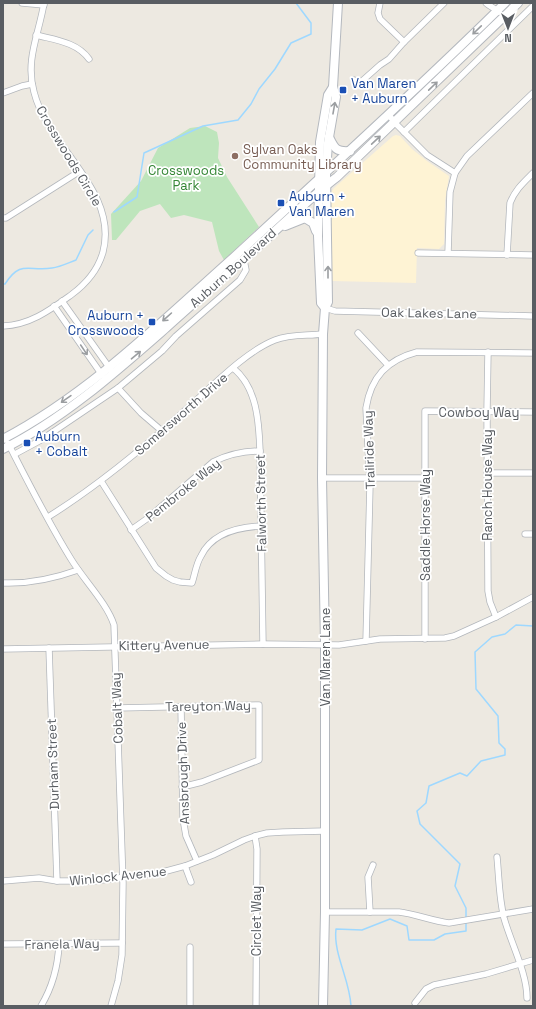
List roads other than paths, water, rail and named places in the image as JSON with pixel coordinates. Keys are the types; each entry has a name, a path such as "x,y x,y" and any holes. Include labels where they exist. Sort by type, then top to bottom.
{"main road":[{"name":"Van Maren Lane","path":"326,308 321,303 318,236 320,190 328,136 336,97 333,87 338,3"},
{"name":"Auburn Boulevard","path":"111,371 161,323 389,115 495,7 505,3"},
{"name":"Auburn Boulevard","path":"4,438 36,420 103,377 244,260 320,190 337,177 518,3"},
{"name":"Van Maren Lane","path":"323,1006 325,912 325,645 322,478 323,334 328,302 327,185 323,175 320,142 328,95 333,87"},
{"path":"328,136 334,148 341,151 350,151"},
{"path":"277,230 305,218 314,223 318,236"},
{"name":"Auburn Boulevard","path":"6,447 69,408 103,377"}],"street":[{"path":"22,3 44,4"},
{"path":"380,3 378,13 380,19 404,42"},
{"path":"354,80 356,82 362,81 389,59 404,42 444,3"},
{"path":"486,3 490,7 495,7 504,17"},
{"name":"Crosswoods Circle","path":"3,326 15,325 30,321 80,288 90,278 102,257 105,243 105,223 101,205 41,111 32,84 31,58 44,4"},
{"path":"404,132 533,6"},
{"path":"36,35 72,45 82,51 89,59"},
{"path":"3,93 32,84"},
{"path":"448,253 450,192 455,173 467,156 533,92"},
{"path":"389,115 394,123 427,155 455,173"},
{"path":"4,219 80,171"},
{"path":"507,255 510,203 515,192 533,173"},
{"path":"418,253 533,256"},
{"path":"15,454 41,440 118,388 162,351 176,336 240,280 246,270 244,260"},
{"path":"62,301 111,371"},
{"path":"54,306 103,377"},
{"name":"Oak Lakes Lane","path":"326,308 335,311 533,316"},
{"name":"Somersworth Drive","path":"48,517 101,481 162,432 233,368 254,352 274,340 289,336 323,334"},
{"path":"358,334 388,366"},
{"name":"Trailride Way","path":"366,641 370,479 366,408 372,387 381,372 388,366 399,358 416,352 533,353"},
{"name":"Ranch House Way","path":"488,352 488,591 490,602 496,617"},
{"name":"Falworth Street","path":"233,368 241,374 247,385 256,408 258,420 262,526 263,644"},
{"path":"118,388 141,413 162,432"},
{"name":"Cowboy Way","path":"425,411 533,412"},
{"name":"Saddle Horse Way","path":"425,411 425,638"},
{"name":"Cobalt Way","path":"4,438 6,447 15,454 78,570 112,618 115,632 116,708 123,877 122,943 118,981 111,1006"},
{"name":"Pembroke Way","path":"131,530 148,518 213,462 236,453 260,451"},
{"path":"487,473 533,473"},
{"path":"322,478 425,478"},
{"path":"101,481 151,562 162,574 180,582 192,583 201,555 209,544 215,539 234,530 262,526"},
{"path":"525,534 533,534"},
{"path":"3,583 23,584 39,582 78,570"},
{"name":"Kittery Avenue","path":"3,649 263,644 325,645 351,644 380,639 445,638 454,636 496,617 533,597"},
{"name":"Durham Street","path":"48,648 57,881"},
{"name":"Tareyton Way","path":"116,708 259,705 259,760 202,782 182,786"},
{"name":"Ansbrough Drive","path":"181,707 184,828 196,861"},
{"name":"Winlock Avenue","path":"3,881 39,878 57,881 94,881 159,873 185,866 255,836 267,833 325,831"},
{"name":"Circlet Way","path":"255,836 257,850 256,1006"},
{"path":"497,857 503,914 525,984 526,998"},
{"path":"370,912 368,877 373,865"},
{"name":"Winlock Avenue","path":"185,866 191,882"},
{"path":"325,912 399,912 409,913 439,922 460,922 533,909"},
{"name":"Franela Way","path":"3,944 122,943"},
{"path":"42,1006 53,981 59,944"},
{"path":"190,947 190,1006"},
{"path":"415,1003 426,988 434,985 486,974 533,960"}],"waterway":[{"path":"114,212 137,197 144,153 203,126 238,120 251,104 259,89 275,69 291,43 311,34 311,23 296,3"},
{"path":"3,284 5,284 11,276 21,269 52,268 76,260 88,235 93,230"},
{"path":"466,918 466,908 455,886 460,864 420,824 417,811 426,803 429,786 460,773 467,776 481,761 505,755 505,749 499,743 498,716 476,689 475,652 492,637 505,634 516,625 533,626"},
{"path":"351,1006 348,987 337,948 336,929 362,930 390,919 407,926 409,940 434,940 445,934 466,931 466,922"}],"place":[{"name":"Van Maren + Auburn","path":"343,90"},
{"name":"Sylvan Oaks Community Library","path":"235,156"},
{"name":"Auburn + Van Maren","path":"281,203"},
{"name":"Auburn + Crosswoods","path":"152,322"},
{"name":"Auburn + Cobalt","path":"27,443"}],"park label":[{"name":"Crosswoods Park","path":"186,178"}]}
